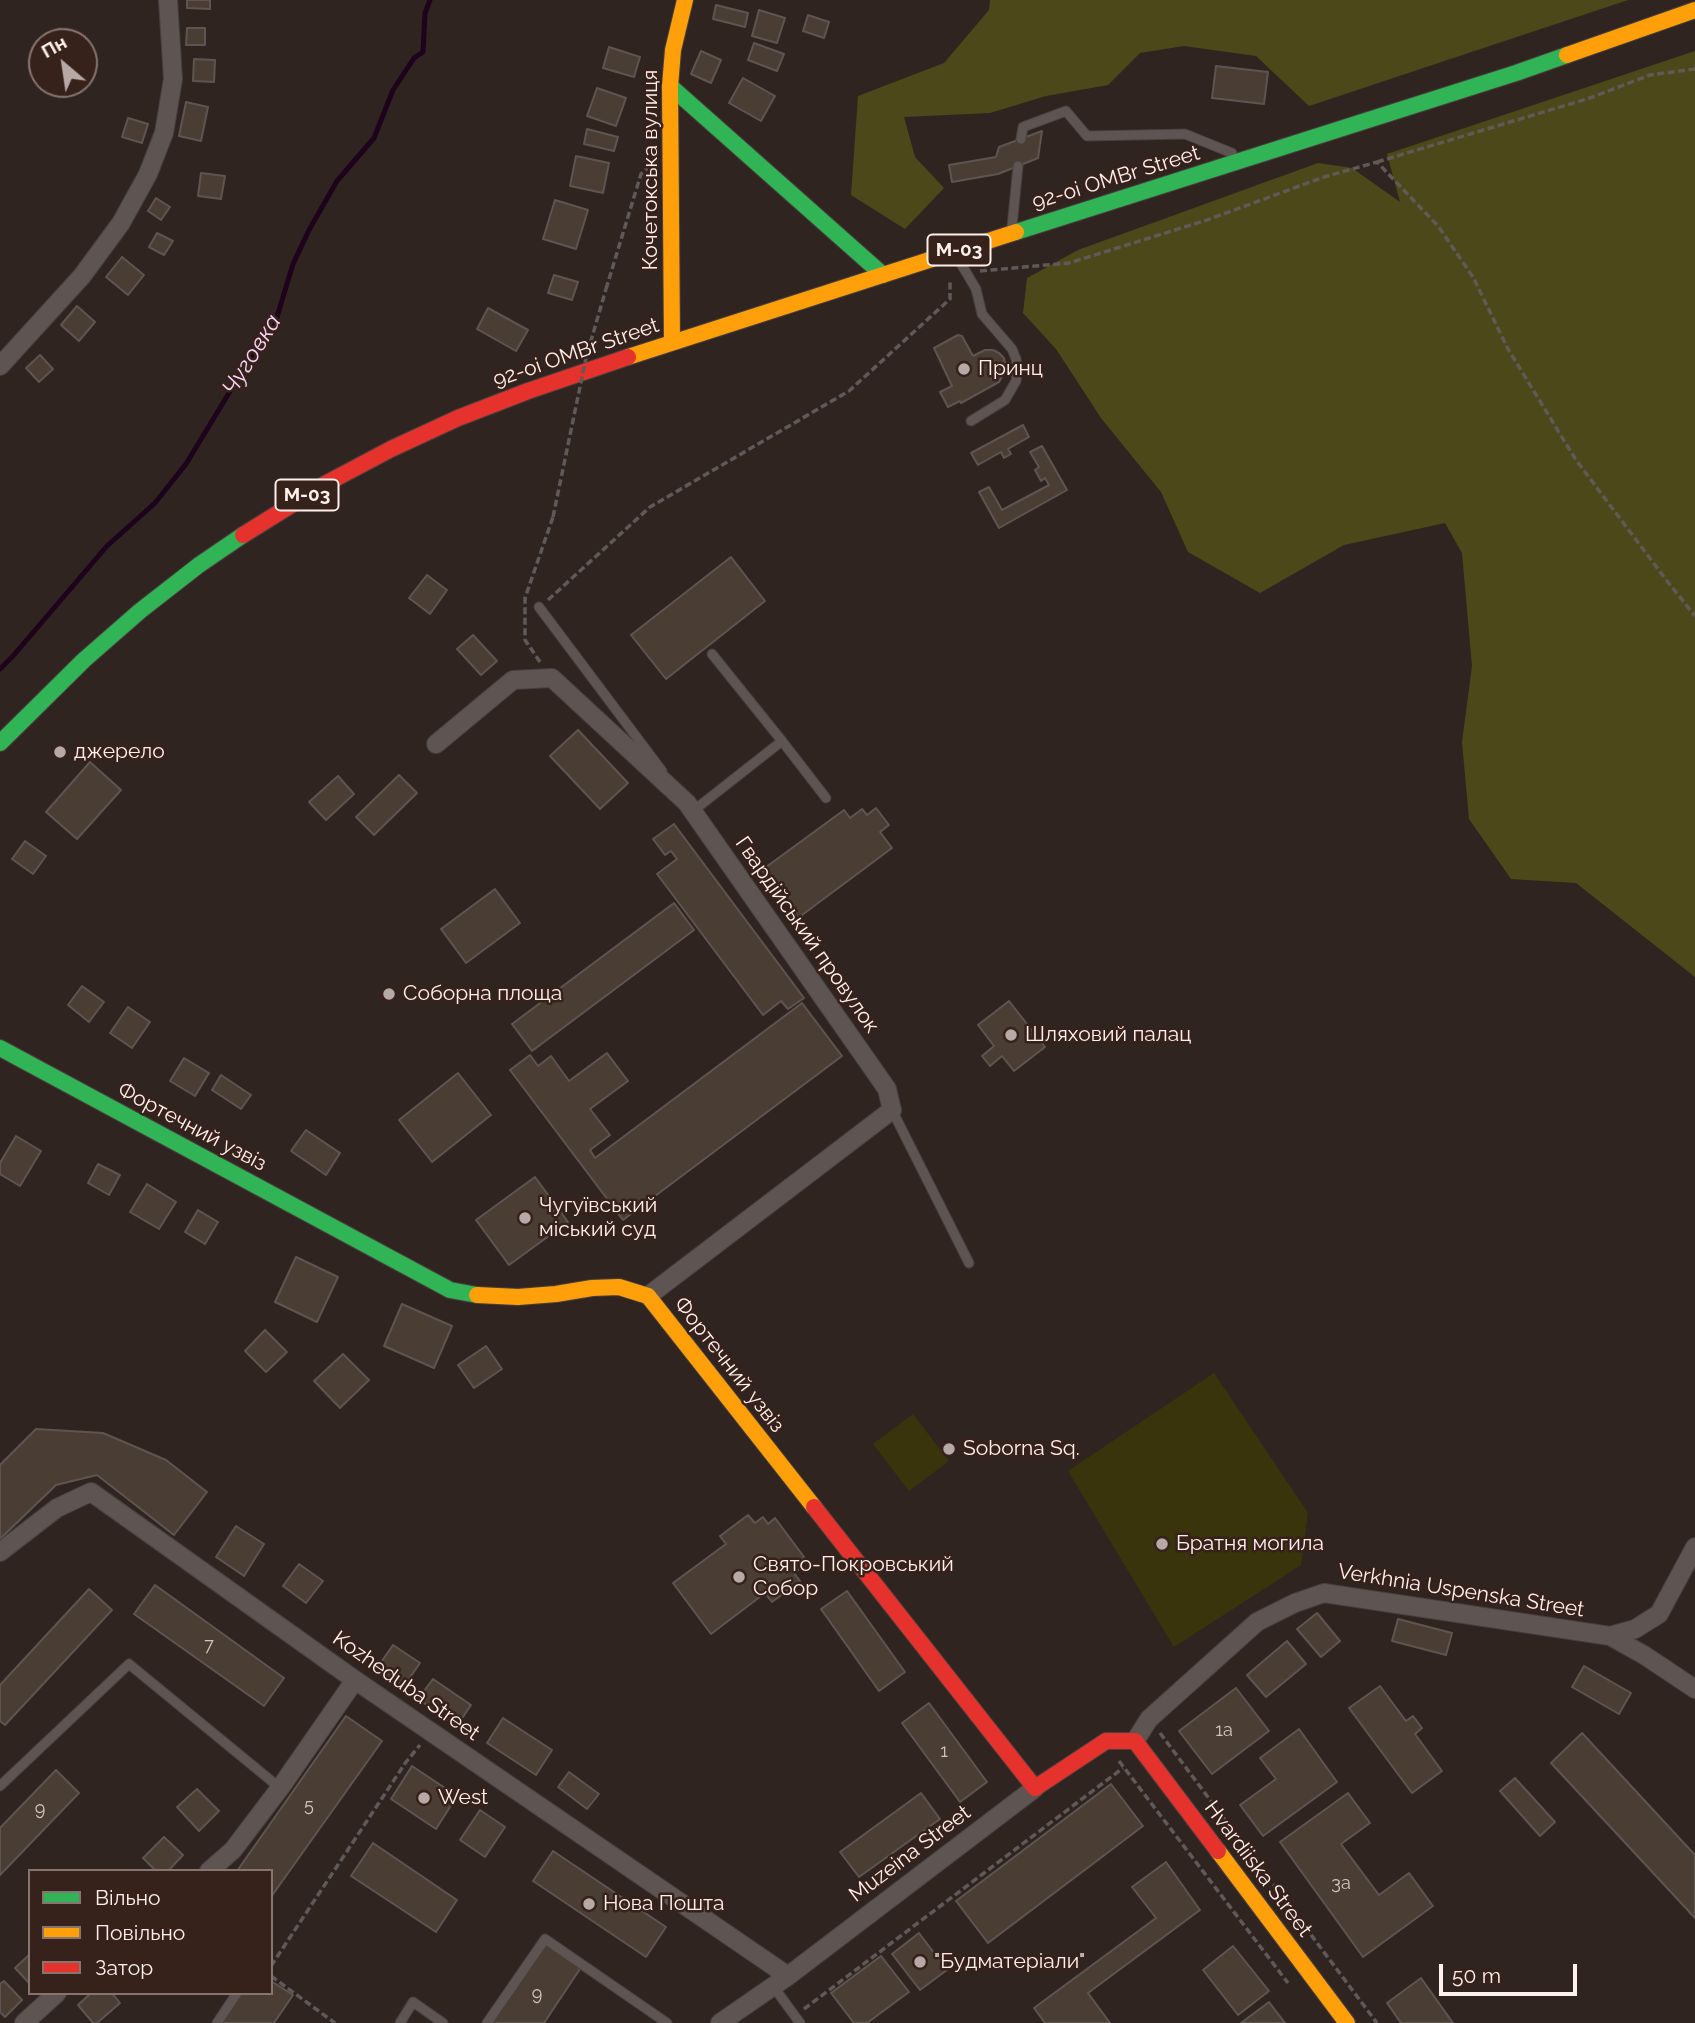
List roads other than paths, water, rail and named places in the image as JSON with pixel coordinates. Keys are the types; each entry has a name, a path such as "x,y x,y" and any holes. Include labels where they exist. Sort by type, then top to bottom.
{"main road":[{"name":"Кочетокська вулиця","path":"672,342 670,86 673,50 685,0"},
{"name":"М-03","path":"1247,159 1516,73 1695,10"},
{"path":"670,86 883,275"},
{"name":"92-oi OMBr Street","path":"0,743 84,660 140,611 199,565 324,484 390,449 458,418 528,391 672,342 1247,159"},
{"name":"Фортечний узвіз","path":"0,1048 450,1290 485,1296 518,1297 619,1287 648,1296 1035,1788"},
{"name":"Muzeina Street","path":"1035,1788 1106,1741 1135,1741"},
{"name":"Hvardiiska Street","path":"1135,1741 1347,2023"}],"street":[{"path":"0,366 82,276 121,223 148,174 164,133 173,79 168,0"},
{"name":"Гвардійський провулок","path":"436,744 513,680 552,678 690,807 887,1089 892,1110"},
{"path":"648,1296 892,1110"},
{"name":"Kozheduba Street","path":"0,1552 57,1508 91,1492 780,1981"},
{"path":"1610,1636 1635,1629 1659,1614 1695,1547"},
{"name":"Verkhnia Uspenska Street","path":"1135,1741 1149,1719 1257,1622 1296,1602 1324,1593 1610,1636 1695,1689"},
{"path":"211,1869 233,1850 355,1680"},
{"name":"Muzeina Street","path":"720,2023 780,1981 1035,1788"},
{"path":"24,2023 55,1995"}],"lane":[{"path":"1021,139 1023,127 1066,111 1087,136 1185,134 1247,159"},
{"path":"1011,233 1018,166"},
{"path":"952,252 976,289 982,314 1012,349 1018,370 1016,381 1005,400 971,421"},
{"path":"539,607 690,807 782,741"},
{"path":"712,653 826,798"},
{"path":"892,1110 969,1264"},
{"path":"0,1786 129,1664 280,1788"},
{"path":"487,2023 545,1939 667,2023"},
{"path":"780,1981 798,2020"},
{"path":"217,2023 236,1995"},
{"path":"400,2023 413,2002 443,2023"}],"waterway":[{"name":"Чуговка","path":"0,669 107,546 155,503 186,464 255,350 273,330 293,264 309,230 337,181 374,138 393,90 414,58 423,52 425,13 430,0"}],"place":[{"name":"Принц","path":"964,369"},
{"name":"джерело","path":"60,752"},
{"name":"Соборна площа","path":"389,994"},
{"name":"Шляховий палац","path":"1011,1035"},
{"name":"Чугуївський міський суд","path":"525,1218"},
{"name":"Soborna Sq.","path":"949,1449"},
{"name":"Братня могила","path":"1162,1544"},
{"name":"Свято-Покровський Собор","path":"739,1577"},
{"name":"West","path":"424,1798"},
{"name":"Нова Пошта","path":"589,1904"},
{"name":"\"Будматеріали\"","path":"920,1962"}]}
